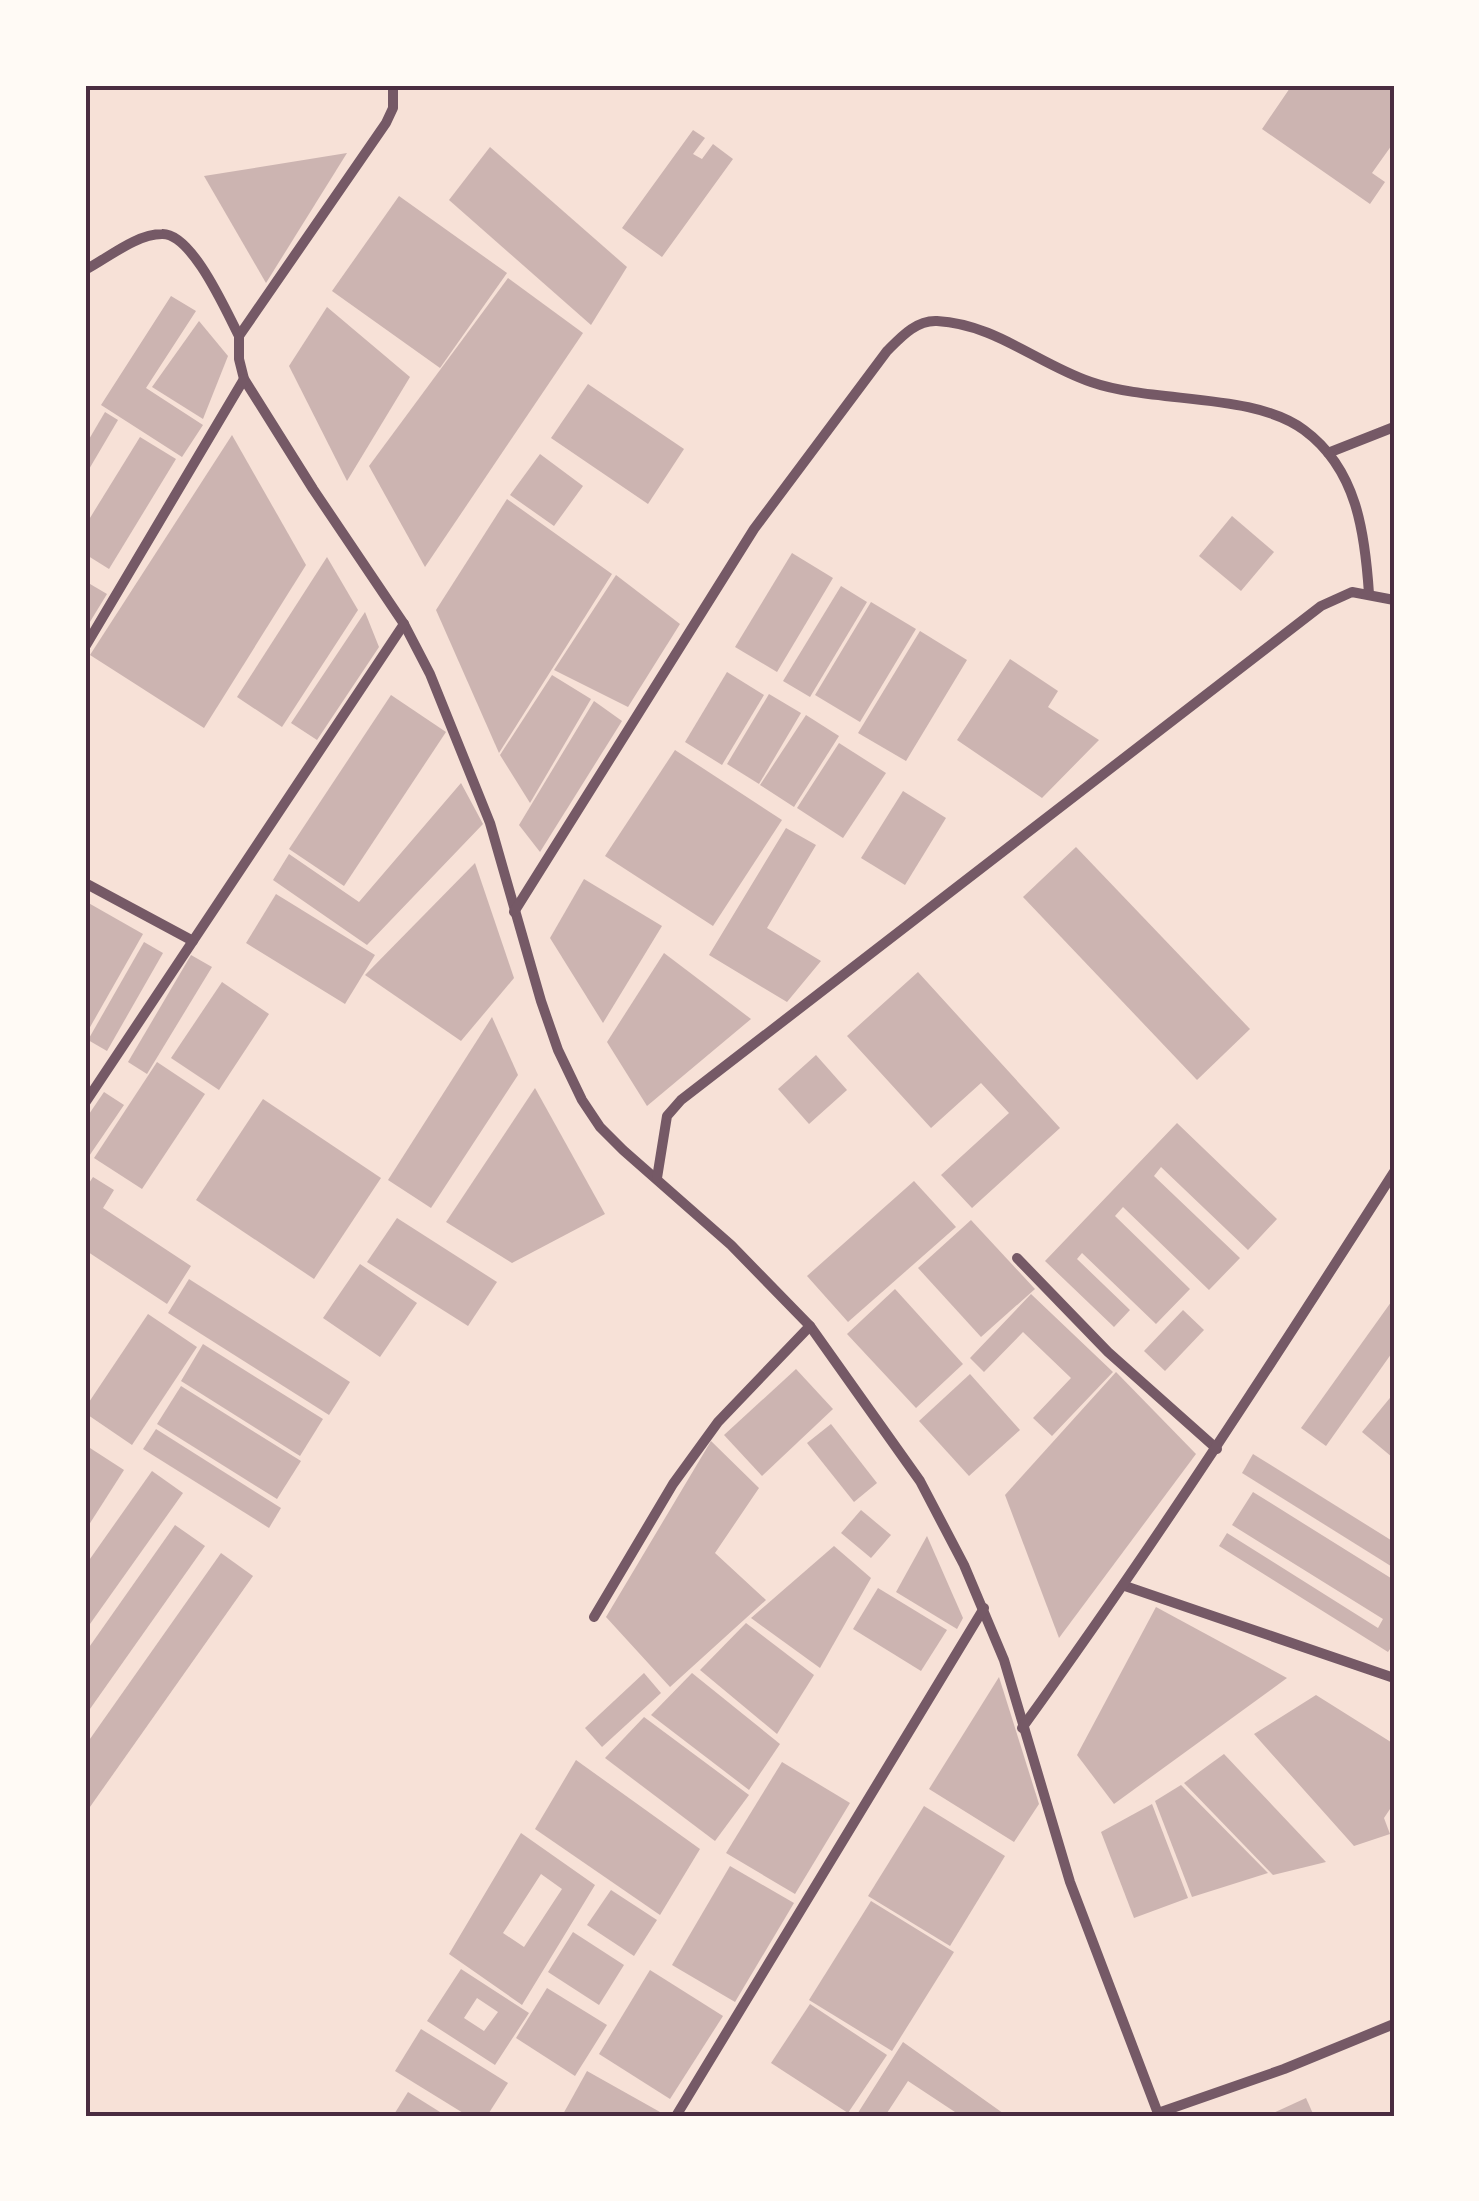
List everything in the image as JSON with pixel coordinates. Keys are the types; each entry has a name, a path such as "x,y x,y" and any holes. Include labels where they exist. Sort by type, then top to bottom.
{"street":[{"path":"393,85 393,108 386,123 240,336 239,360 244,379 404,624 430,674 490,823 558,1050 582,1100 600,1127 732,1245 810,1326 920,1481 984,1608 1004,1660 1070,1882 1158,2114 1284,2070 1394,2024"},
{"path":"85,270 141,239 161,233 175,236 189,247 240,336"},
{"path":"514,912 754,529 862,382 908,330 931,320 963,324 1008,340 1064,372 1093,383 1135,394 1271,412 1304,430 1328,454 1358,507 1369,594"},
{"path":"85,647 244,379"},
{"path":"1328,454 1394,427"},
{"path":"656,1178 667,1116 680,1100 1321,606 1352,592 1394,600"},
{"path":"85,1103 404,624"},
{"path":"85,884 193,942"},
{"path":"1022,1728 1125,1586 1217,1449 1394,1172"},
{"path":"1018,1258 1108,1352 1217,1449"},
{"path":"594,1617 673,1484 718,1422 810,1326"},
{"path":"1125,1586 1394,1678"},
{"path":"676,2116 984,1608"}],"building":[{"path":"1292,85 1394,85 1394,142 1372,173 1385,182 1370,204 1262,129"},
{"path":"693,130 705,138 693,154 702,159 713,144 733,159 662,257 622,228"},
{"path":"490,147 627,267 591,325 449,200"},
{"path":"347,153 266,283 204,176"},
{"path":"399,196 507,273 440,368 332,291"},
{"path":"508,278 583,333 425,567 369,466"},
{"path":"171,296 196,311 146,388 203,425 182,457 101,405"},
{"path":"327,307 410,377 347,481 289,366"},
{"path":"199,321 228,356 203,419 152,387"},
{"path":"588,384 684,449 648,504 551,438"},
{"path":"105,412 118,420 85,476 85,446"},
{"path":"232,435 306,565 204,728 90,655"},
{"path":"140,437 176,459 109,569 85,554 85,526"},
{"path":"540,454 583,486 554,526 510,495"},
{"path":"507,499 612,574 499,753 436,610"},
{"path":"1232,516 1274,552 1241,591 1199,556"},
{"path":"792,553 833,578 777,672 735,647"},
{"path":"327,557 358,610 282,727 237,697"},
{"path":"616,575 680,624 628,707 554,670"},
{"path":"85,581 107,594 85,630"},
{"path":"841,586 867,602 810,697 783,681"},
{"path":"871,602 916,629 860,722 815,695"},
{"path":"365,612 379,647 317,740 291,723"},
{"path":"920,631 967,660 906,761 858,733"},
{"path":"1010,659 1058,691 1048,707 1099,740 1042,798 957,740"},
{"path":"727,672 764,695 722,765 685,742"},
{"path":"552,675 591,699 530,803 500,755"},
{"path":"769,694 801,713 759,784 727,764"},
{"path":"391,695 446,732 344,886 289,849"},
{"path":"594,701 622,721 540,852 519,825"},
{"path":"806,715 839,736 794,807 760,785"},
{"path":"839,743 886,773 843,838 797,808"},
{"path":"675,750 782,820 713,926 605,856"},
{"path":"461,783 483,824 367,945 273,880 289,854 359,902"},
{"path":"903,791 946,818 905,885 861,858"},
{"path":"786,828 816,845 767,928 821,961 787,1002 709,955"},
{"path":"1076,847 1250,1029 1197,1080 1023,897"},
{"path":"475,863 514,978 461,1041 365,975"},
{"path":"584,879 662,926 603,1023 550,938"},
{"path":"276,894 375,955 345,1004 246,943"},
{"path":"85,901 143,934 85,1036"},
{"path":"144,942 163,953 107,1051 88,1040"},
{"path":"664,953 751,1019 647,1106 607,1042"},
{"path":"191,955 212,967 147,1074 128,1062"},
{"path":"918,972 1060,1128 972,1208 941,1175 1009,1113 981,1083 931,1128 847,1036"},
{"path":"222,982 269,1014 219,1090 171,1058"},
{"path":"492,1017 518,1075 431,1208 388,1180"},
{"path":"816,1055 847,1090 809,1124 778,1089"},
{"path":"157,1062 205,1094 142,1189 94,1158"},
{"path":"535,1088 605,1214 512,1263 446,1222"},
{"path":"104,1092 124,1105 85,1162 85,1120"},
{"path":"263,1099 381,1178 314,1279 196,1200"},
{"path":"1177,1123 1277,1219 1248,1250 1161,1167 1154,1176 1240,1258 1209,1290 1123,1207 1115,1216 1190,1289 1156,1324 1082,1253 1077,1259 1130,1310 1114,1327 1045,1261"},
{"path":"93,1177 114,1190 103,1208 191,1266 167,1304 85,1250 85,1189"},
{"path":"914,1181 956,1227 848,1322 807,1276"},
{"path":"397,1218 497,1282 468,1326 367,1262"},
{"path":"971,1220 1035,1289 981,1337 918,1268"},
{"path":"360,1264 417,1303 380,1357 323,1318"},
{"path":"189,1279 350,1382 329,1415 168,1313"},
{"path":"895,1289 963,1364 916,1408 847,1334"},
{"path":"1031,1294 1113,1372 1052,1436 1033,1418 1071,1378 1023,1332 984,1372 970,1358"},
{"path":"1394,1298 1394,1350 1326,1446 1301,1428"},
{"path":"1183,1310 1204,1330 1165,1371 1144,1351"},
{"path":"148,1314 197,1347 132,1445 85,1413 85,1408"},
{"path":"203,1344 323,1419 300,1456 181,1381"},
{"path":"796,1369 833,1409 762,1476 724,1435"},
{"path":"1116,1372 1196,1454 1059,1638 1005,1495"},
{"path":"970,1374 1020,1430 969,1476 919,1421"},
{"path":"181,1386 301,1461 277,1499 157,1424"},
{"path":"1394,1393 1394,1454 1392,1457 1362,1432"},
{"path":"831,1424 877,1483 854,1502 807,1443"},
{"path":"156,1429 281,1508 269,1528 143,1449"},
{"path":"711,1441 759,1488 715,1553 766,1600 670,1687 606,1617"},
{"path":"90,1448 124,1470 85,1531 85,1456"},
{"path":"1253,1454 1394,1542 1394,1568 1242,1473"},
{"path":"152,1471 183,1493 85,1631 85,1566"},
{"path":"1253,1492 1394,1580 1394,1643 1388,1652 1219,1546 1227,1533 1378,1628 1383,1619 1232,1525"},
{"path":"861,1510 891,1535 871,1558 841,1533"},
{"path":"175,1525 205,1546 85,1716 85,1653"},
{"path":"927,1536 963,1618 957,1629 896,1592"},
{"path":"834,1546 871,1578 820,1668 751,1618"},
{"path":"221,1553 253,1576 85,1814 85,1746"},
{"path":"878,1588 947,1630 921,1671 853,1629"},
{"path":"1156,1607 1287,1678 1114,1804 1077,1755"},
{"path":"746,1623 814,1675 777,1734 700,1670"},
{"path":"644,1673 661,1693 602,1747 585,1728"},
{"path":"692,1673 780,1744 749,1790 651,1715"},
{"path":"999,1677 1039,1804 1014,1842 929,1789"},
{"path":"1316,1695 1394,1744 1394,1803 1384,1818 1390,1834 1354,1846 1254,1734"},
{"path":"644,1717 749,1795 715,1841 605,1758"},
{"path":"1224,1754 1326,1862 1273,1875 1184,1783"},
{"path":"576,1760 700,1849 660,1915 535,1829"},
{"path":"782,1762 850,1803 795,1894 726,1853"},
{"path":"1181,1785 1268,1873 1192,1897 1155,1801"},
{"path":"1152,1804 1188,1898 1134,1918 1101,1832"},
{"path":"924,1806 1005,1856 950,1946 868,1896"},
{"path":"521,1833 595,1885 522,2005 449,1954","holes":["541,1874 562,1889 524,1947 503,1933"]},
{"path":"730,1866 794,1903 735,2002 672,1965"},
{"path":"611,1890 657,1920 634,1956 587,1925"},
{"path":"871,1901 954,1952 892,2051 809,2000"},
{"path":"573,1932 624,1965 599,2005 548,1972"},
{"path":"461,1969 529,2013 495,2065 427,2021","holes":["477,1998 498,2012 484,2031 464,2018"]},
{"path":"650,1970 723,2016 670,2099 599,2054"},
{"path":"547,1988 607,2025 575,2076 516,2038"},
{"path":"810,2004 887,2055 848,2113 771,2063"},
{"path":"421,2029 508,2083 487,2116 468,2116 395,2071"},
{"path":"903,2042 1007,2116 961,2116 908,2081 885,2116 856,2116"},
{"path":"587,2071 660,2112 658,2116 562,2116"},
{"path":"408,2092 440,2112 437,2116 393,2116"},
{"path":"1306,2098 1314,2116 1267,2116"}]}
